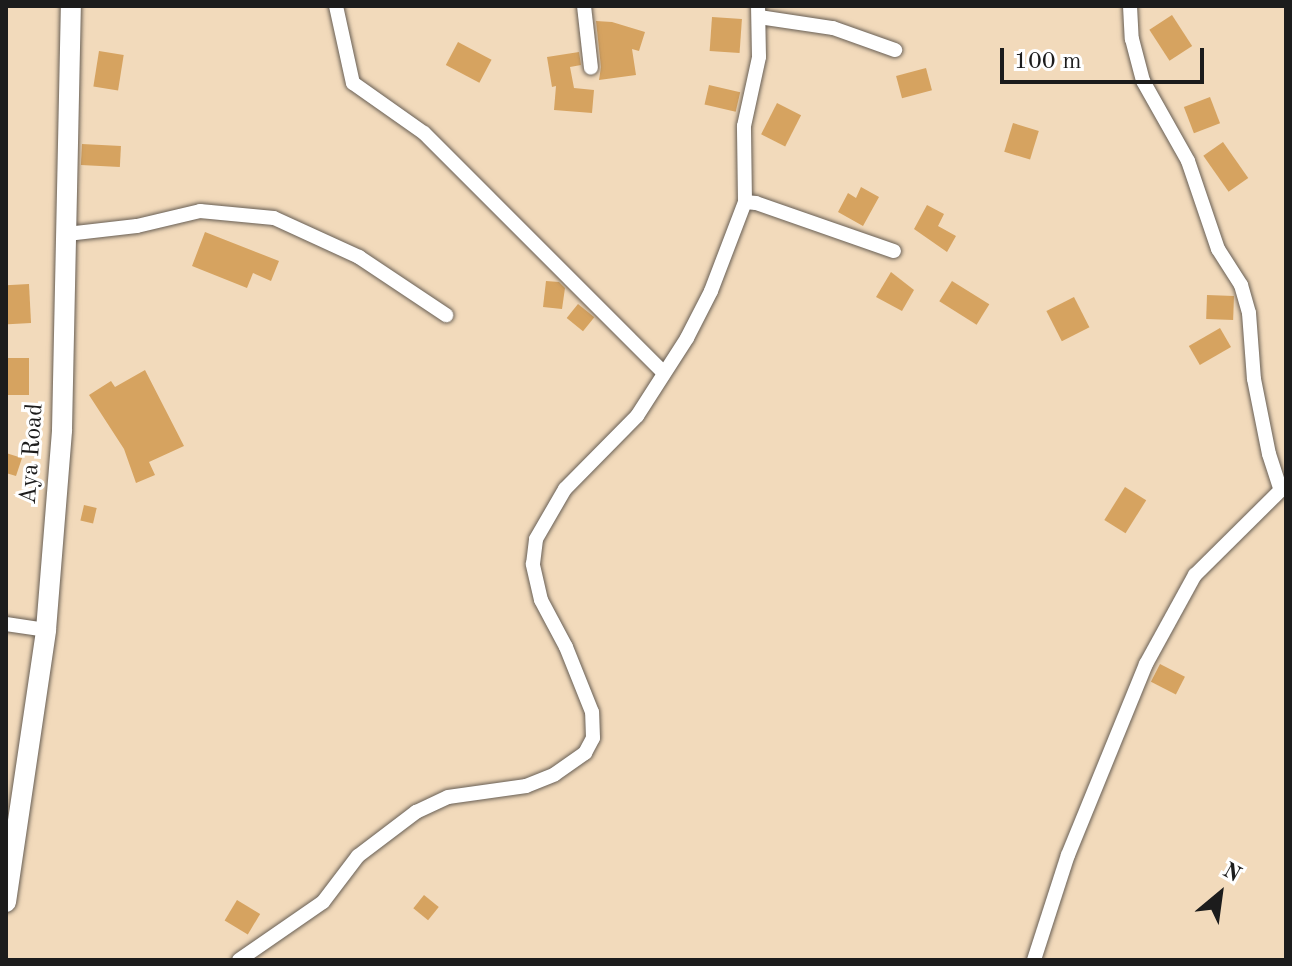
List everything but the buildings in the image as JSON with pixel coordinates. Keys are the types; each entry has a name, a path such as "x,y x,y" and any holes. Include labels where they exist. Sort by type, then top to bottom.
{"street":[{"name":"Aya Road","path":"6,902 46,630 62,430 71,6"},
{"path":"336,6 353,83 424,133 663,372"},
{"path":"584,6 591,68"},
{"path":"1034,960 1068,855 1146,664 1195,575 1283,487 1269,454 1254,379 1249,313 1241,285 1218,249 1188,161 1143,81 1132,39 1130,6"},
{"path":"239,960 323,902 358,856 416,812 448,797 526,786 555,774 585,753 593,738 592,712 566,647 541,600 533,564 536,539 565,489 637,416 687,338 711,291 745,202 744,126 759,57 759,12 833,28 895,50"},
{"path":"745,202 894,251"},
{"path":"67,234 137,226 200,211 274,218 359,257 446,315"},
{"path":"6,624 46,630"}]}
